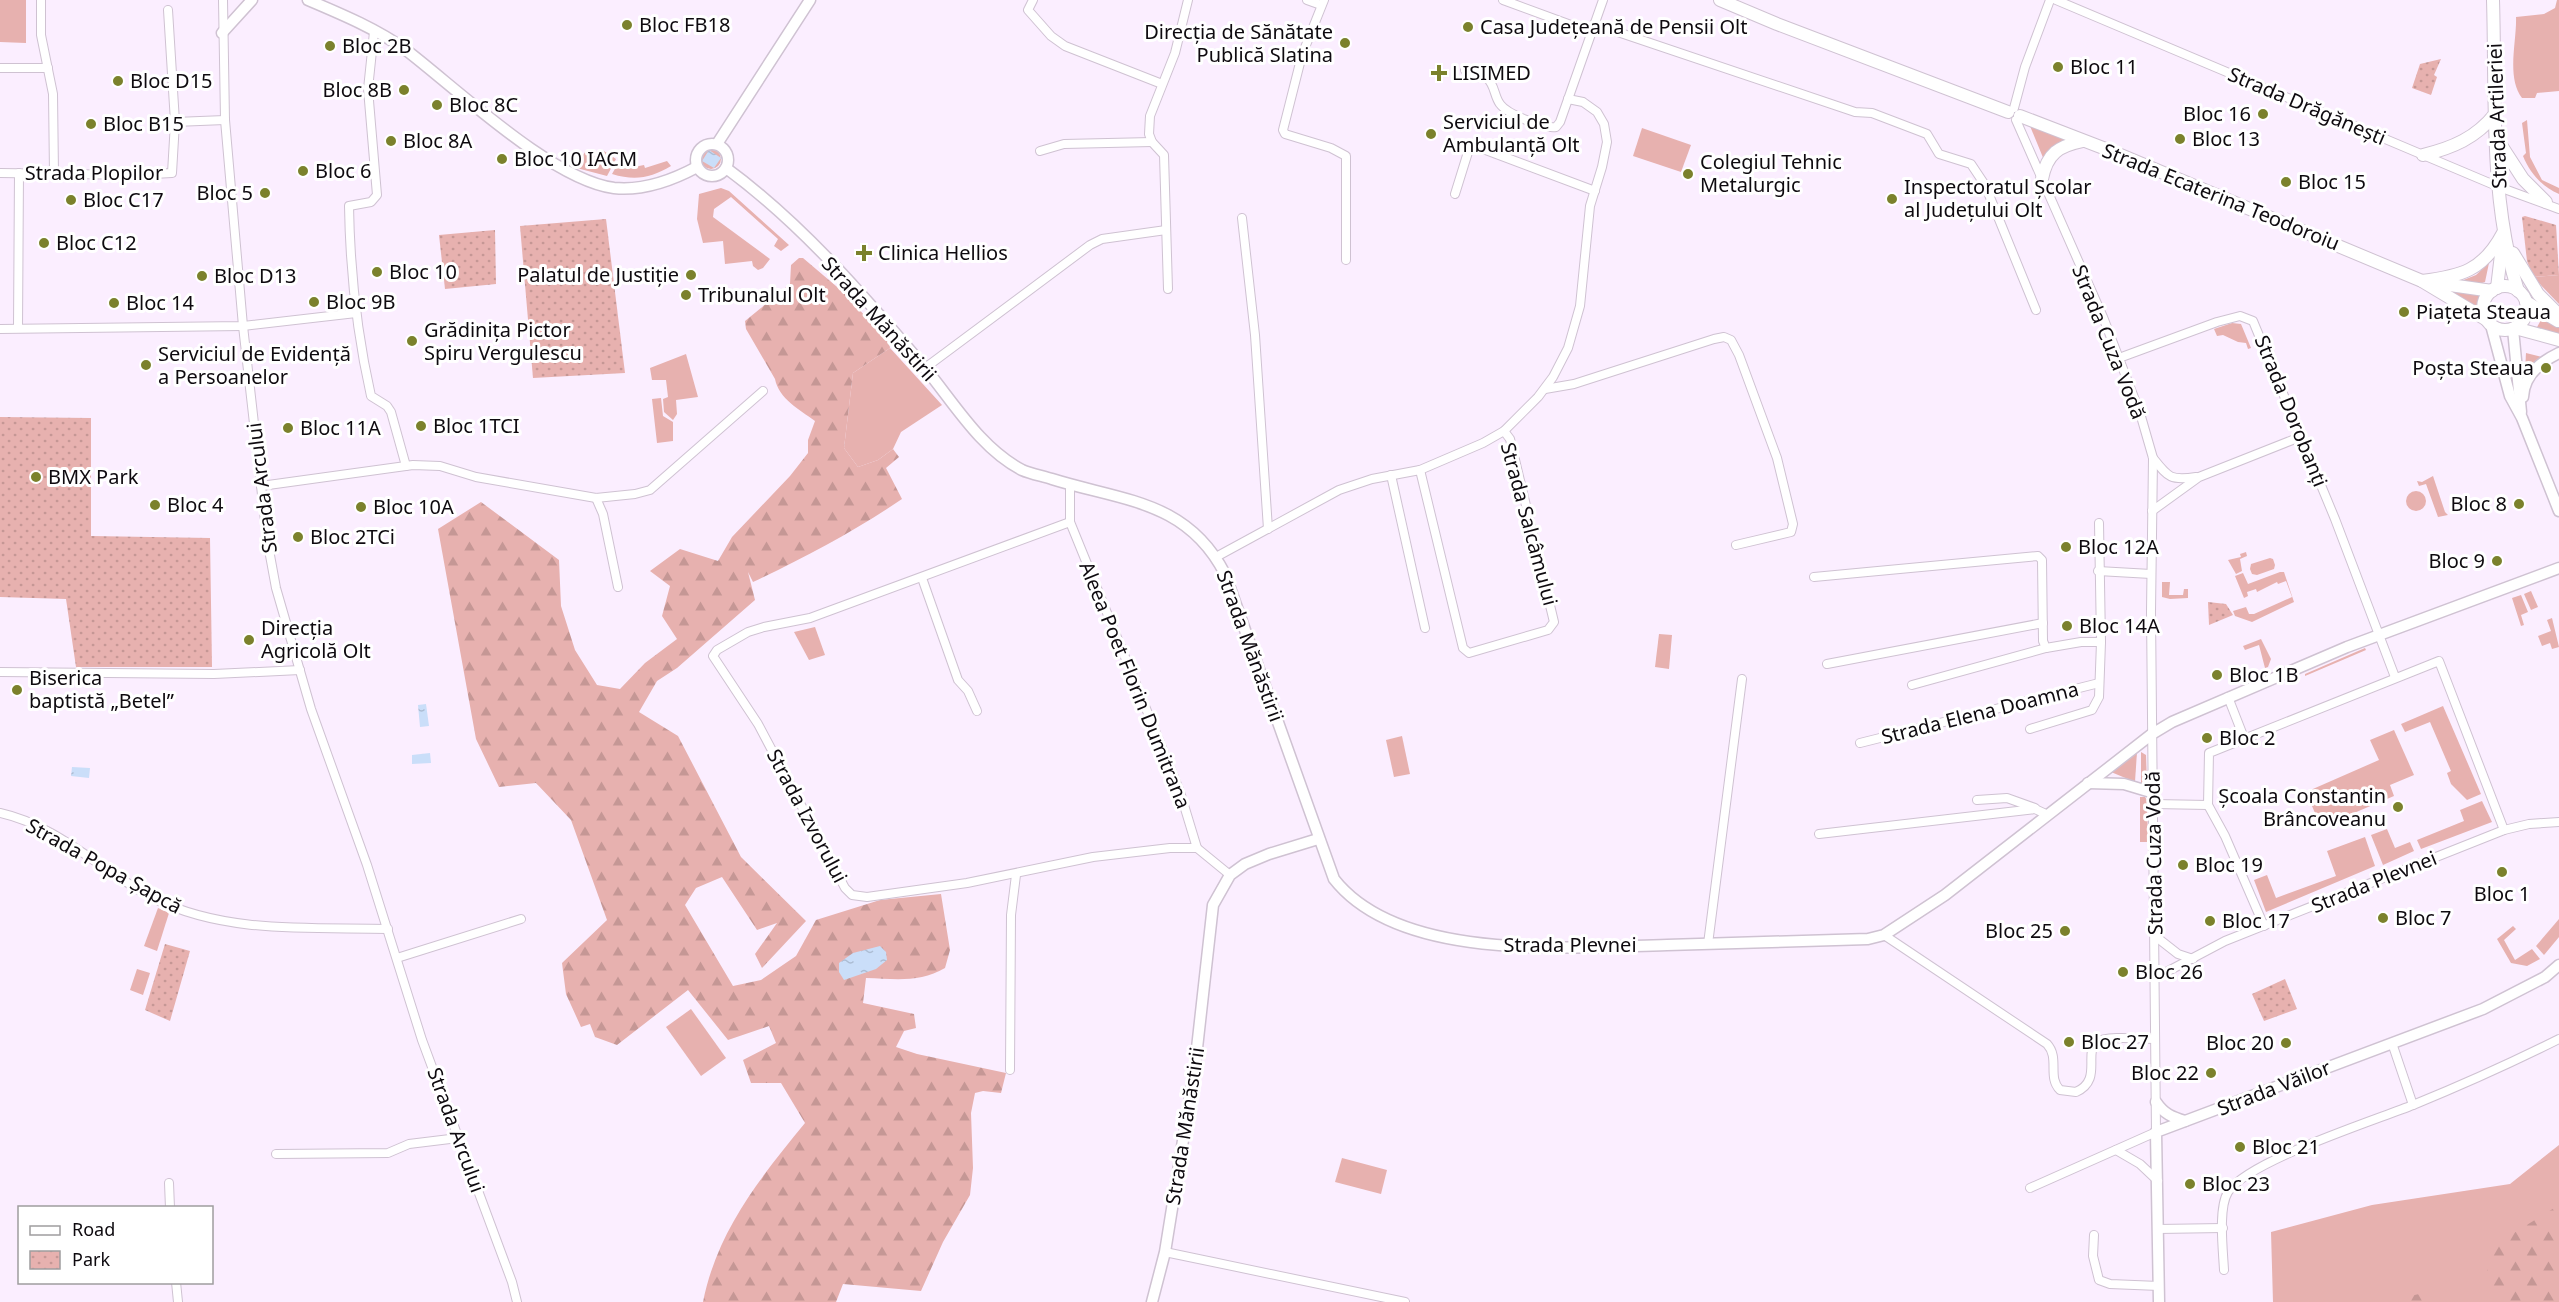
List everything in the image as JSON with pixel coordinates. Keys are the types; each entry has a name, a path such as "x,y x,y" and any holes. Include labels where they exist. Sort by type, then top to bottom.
{"main road":[{"name":"Strada Ecaterina Teodoroiu","path":"1720,0 1777,24 2085,141 2422,281 2489,322"},
{"name":"Strada Artileriei","path":"2493,0 2495,134 2499,187 2503,233 2518,291"},
{"path":"2423,155 2445,150 2469,139 2495,114"},
{"path":"2495,134 2501,148 2523,179 2546,202"},
{"path":"2042,179 2049,156 2057,149 2085,141"},
{"path":"2422,281 2449,277 2475,268 2495,248 2503,233"},
{"path":"2503,233 2528,280 2543,300 2559,315"},
{"name":"Strada Artileriei","path":"2494,290 2503,233"},
{"name":"Strada Ecaterina Teodoroiu","path":"2422,281 2494,290"},
{"path":"2559,322 2526,302 2518,291 2508,287 2494,290 2484,307 2489,322 2502,330 2514,328 2559,340"},
{"path":"2514,328 2526,317 2526,302"}],"street":[{"path":"41,0 41,35 53,94 54,174"},
{"name":"Strada Arcului","path":"223,0 225,120 243,326 267,539 276,588 320,735 388,929 422,1040 512,1282 517,1302"},
{"path":"222,33 252,0"},
{"path":"308,0 405,50 543,157 590,181 613,188 650,186 697,167"},
{"path":"717,144 810,0"},
{"path":"1033,0 1028,10 1051,36 1065,46 1162,84"},
{"path":"1168,289 1164,155 1152,142 1149,134 1150,117 1175,53 1188,0"},
{"path":"1307,0 1323,3 1302,55 1282,130 1285,135 1331,148 1346,156 1346,260"},
{"path":"1503,0 1855,112 1872,113 1927,134 1940,154 1971,164 1985,185 2036,310"},
{"path":"1465,70 1487,78 1499,103 1507,111 1544,127 1556,127 1603,0"},
{"path":"2014,114 2025,67 2050,0"},
{"name":"Strada Drăgănești","path":"2056,0 2499,187 2546,202 2559,209"},
{"name":"Strada Plopilor","path":"0,173 135,175 172,172 175,122 168,10"},
{"path":"374,32 368,89 377,195 371,202 349,206 349,238 357,313 371,396 387,406 391,412 406,466"},
{"path":"0,68 48,68"},
{"name":"Strada Salcâmului","path":"1216,557 1339,490 1372,479 1420,470 1483,443 1504,431 1526,412 1545,389 1568,348 1580,306 1590,206 1607,142 1604,124 1597,112 1582,102 1568,99"},
{"name":"Strada Cuza Vodă","path":"2014,114 2119,358 2140,413 2153,458 2152,734 2160,1302"},
{"path":"175,122 225,120"},
{"path":"1040,151 1064,144 1152,142"},
{"path":"707,144 717,144 727,154 726,168 714,176 704,174 697,167 695,158 699,149 707,144"},
{"path":"1455,194 1469,148 1475,146 1595,191"},
{"name":"Strada Mănăstirii","path":"726,168 745,182 823,255 925,368 972,427 993,448 1022,470 1070,485 1134,500 1169,514 1191,528 1216,557 1225,573 1318,838 1245,864 1230,875 1213,905 1195,1066 1165,1252 1152,1302"},
{"path":"18,328 19,173"},
{"path":"1242,218 1255,335 1268,529"},
{"path":"925,368 1090,245 1102,239 1166,230"},
{"path":"0,328 243,326 357,313"},
{"name":"Strada Dorobanți","path":"2119,358 2217,322 2240,316 2253,321 2380,635"},
{"path":"2489,322 2506,384 2559,511"},
{"path":"2514,328 2522,418"},
{"path":"1545,389 1574,384 1714,339 1724,337 1731,340 1739,355 1776,458 1793,524 1791,532 1736,545"},
{"path":"2522,418 2526,382 2533,371 2559,352"},
{"path":"261,486 406,466 440,466 476,477 596,498 635,494 650,490 763,391"},
{"name":"Strada Salcâmului","path":"1420,470 1463,648 1469,652 1548,630 1554,622 1550,599 1510,439 1504,431"},
{"path":"2153,458 2168,476 2178,480 2199,477 2300,437"},
{"path":"1390,475 1425,628"},
{"path":"2152,511 2199,477"},
{"path":"1070,485 1070,522"},
{"path":"596,498 603,514 618,587"},
{"name":"Strada Izvorului","path":"1070,522 810,618 748,632 717,650 713,656 758,724 845,888 852,895 867,897 1016,875 1093,857 1143,849 1197,848"},
{"name":"Aleea Poet Florin Dumitrana","path":"1070,522 1180,792 1197,848"},
{"path":"1912,685 2046,648 2081,642 2101,642 2099,524"},
{"path":"1814,577 2038,556 2042,560 2043,640 2046,648"},
{"path":"2155,1039 2107,1039 2097,1042 2094,1047 2088,1083 2076,1092 2060,1090 2054,1081 2054,1054 2047,1044 1884,935 1945,895 2152,734 2172,722 2380,635 2559,568"},
{"path":"2098,571 2151,574"},
{"path":"922,578 958,680 968,691 977,711"},
{"path":"1827,664 2043,623"},
{"path":"2380,635 2395,677"},
{"name":"Strada Elena Doamna","path":"2030,729 2092,710 2098,697 2101,642"},
{"path":"2264,926 2225,836 2208,805 2209,753 2395,677 2439,661 2504,830"},
{"path":"0,672 214,674 300,670"},
{"path":"1708,944 1742,679"},
{"name":"Strada Elena Doamna","path":"1860,743 2099,683"},
{"path":"2228,697 2244,738"},
{"path":"2088,783 2124,784 2154,799 2208,805"},
{"path":"1977,800 2007,798 2048,815"},
{"path":"1819,834 2035,809"},
{"name":"Strada Popa Șapcă","path":"0,813 16,817 58,837 154,898 189,913 228,922 388,929"},
{"name":"Strada Plevnei","path":"2155,978 2226,941 2504,830 2529,824 2559,822"},
{"name":"Strada Plevnei","path":"1318,838 1334,879 1348,896 1383,918 1426,933 1473,943 1528,947 1708,944 1868,939 1884,935"},
{"path":"1197,848 1230,875"},
{"path":"1010,1070 1011,915 1016,875"},
{"path":"397,958 521,919"},
{"path":"2155,936 2178,954 2193,959"},
{"name":"Strada Văilor","path":"2156,1132 2483,1009 2544,977 2559,965"},
{"path":"2224,1269 2223,1228 2227,1193 2253,1170 2414,1105 2559,1040"},
{"path":"2392,1043 2414,1105"},
{"path":"2156,1102 2169,1116 2185,1121"},
{"path":"2030,1188 2156,1132"},
{"path":"276,1154 388,1153 409,1144 458,1138"},
{"path":"2116,1150 2140,1164 2158,1181"},
{"path":"169,1183 170,1206"},
{"path":"2158,1229 2223,1228"},
{"path":"2094,1235 2093,1256 2099,1280 2110,1284 2159,1286"},
{"path":"1165,1252 1405,1302"},
{"path":"176,1284 178,1302"}],"green space":[{"path":"0,0 26,0 26,43 0,42"},
{"path":"2559,0 2559,91 2537,93 2535,98 2522,98 2514,80 2513,69 2516,17 2544,14 2555,8"},
{"path":"2441,59 2434,75 2437,77 2431,95 2412,88 2420,64"},
{"path":"2527,120 2530,157 2542,180 2559,188 2559,194 2547,188 2537,179 2523,156 2526,153 2522,123"},
{"path":"2032,124 2063,138 2063,141 2049,150 2044,160 2030,126"},
{"path":"1642,128 1691,145 1681,172 1633,156"},
{"path":"601,149 616,159 607,176 569,166 577,152 583,155 586,151 596,157"},
{"path":"711,149 718,152 721,159 718,166 711,169 704,166 701,159 704,152"},
{"path":"620,160 634,167 644,165 645,168 667,161 671,166 650,176 636,178 612,174"},
{"path":"721,188 729,191 789,245 781,251 774,246 778,239 731,197 714,209 713,217 770,259 763,268 758,270 753,266 752,261 725,264 723,241 703,243 697,219 699,194"},
{"path":"2522,217 2556,225 2559,275 2533,277 2527,261"},
{"path":"606,219 625,373 533,378 520,226"},
{"path":"495,230 496,284 445,289 439,235"},
{"path":"799,258 803,258 843,292 889,342 890,348 853,373 844,448 858,467 878,460 893,449 899,457 886,468 902,499 829,544 753,582 748,572 755,600 677,668 657,681 639,712 678,736 741,857 806,921 762,968 755,954 777,923 757,930 722,877 696,888 685,905 733,986 761,980 796,956 816,920 880,900 941,894 950,950 945,968 917,978 866,978 863,1003 914,1014 916,1028 904,1031 896,1047 917,1054 1006,1073 1001,1093 983,1091 975,1093 971,1113 973,1168 970,1195 943,1242 921,1291 843,1284 836,1302 703,1302 719,1252 742,1206 805,1123 781,1083 751,1083 743,1060 776,1043 769,1026 728,1040 688,990 617,1045 595,1037 590,1024 581,1027 566,994 562,963 607,920 571,820 536,783 499,787 476,739 438,529 481,502 559,560 561,606 575,650 597,685 620,689 645,663 677,639 662,616 670,586 650,571 680,549 718,561 732,537 790,476 808,453 808,440 815,421 785,398 746,329 745,321 790,284 791,265"},
{"path":"2489,263 2485,282 2479,284 2461,281 2476,275"},
{"path":"2559,275 2559,304 2533,277"},
{"path":"2436,285 2480,296 2475,309"},
{"path":"2542,318 2559,328 2559,337 2535,331"},
{"path":"2232,323 2241,324 2251,348 2248,349 2246,343 2223,335 2217,336 2214,329"},
{"path":"890,348 942,405 901,432 893,449 878,460 858,467 844,448 853,373"},
{"path":"2526,353 2542,357 2526,372 2525,371"},
{"path":"686,354 698,397 676,400 677,414 673,420 664,412 663,399 668,397 666,380 652,380 650,368"},
{"path":"661,398 663,416 673,422 673,441 657,443 652,399"},
{"path":"0,417 91,418 91,536 210,538 212,667 76,667 66,599 0,597"},
{"path":"2433,476 2448,515 2438,517 2426,484 2419,486 2417,481 2422,482"},
{"path":"2416,491 2423,494 2426,501 2423,508 2416,511 2409,508 2406,501 2409,494"},
{"path":"2246,552 2247,556 2240,559 2242,571 2236,574 2228,560 2241,557 2240,554"},
{"path":"2273,559 2274,569 2257,575 2252,574 2251,564"},
{"path":"2284,572 2294,602 2252,622 2235,616 2233,611 2246,607 2249,614 2254,614 2292,597 2286,581 2278,584 2277,582 2257,592 2256,589 2247,592 2248,596 2244,598 2235,576 2243,573 2248,584"},
{"path":"2162,582 2170,582 2169,595 2183,595 2184,589 2188,589 2188,598 2162,597"},
{"path":"2531,591 2538,607 2531,610 2524,594"},
{"path":"2521,595 2528,612 2521,615 2524,625 2521,626 2512,598"},
{"path":"2208,602 2226,604 2233,615 2209,625"},
{"path":"2552,618 2559,647 2552,649 2550,643 2542,646 2538,636 2551,631 2547,620"},
{"path":"815,627 825,655 809,660 794,632"},
{"path":"1659,634 1672,635 1669,669 1655,667"},
{"path":"2261,639 2271,659 2268,667 2265,668 2259,645 2245,650 2243,646"},
{"path":"2365,648 2366,650 2305,676 2305,674"},
{"path":"2443,706 2481,794 2467,800 2451,784 2447,773 2451,771 2430,722 2405,732 2401,724"},
{"path":"2394,730 2414,775 2390,785 2394,796 2321,827 2306,792 2379,760 2370,740"},
{"path":"1402,736 1410,774 1394,777 1386,740"},
{"path":"2137,752 2135,782 2111,772"},
{"path":"2141,752 2146,755 2147,784 2141,784"},
{"path":"2140,797 2145,797 2147,800 2148,842 2140,842"},
{"path":"2482,801 2492,822 2421,849 2417,840 2464,821 2460,810"},
{"path":"2387,829 2395,848 2410,842 2414,851 2383,865 2371,835"},
{"path":"2365,837 2375,866 2266,912 2254,880 2267,875 2276,898 2336,876 2327,851"},
{"path":"158,908 169,913 157,951 144,946"},
{"path":"2559,919 2559,937 2544,955 2536,946"},
{"path":"2513,926 2516,929 2504,940 2515,960 2532,949 2540,959 2527,966 2511,963 2497,939"},
{"path":"165,944 190,951 170,1021 145,1010"},
{"path":"137,969 150,973 143,995 130,990"},
{"path":"2285,979 2297,1009 2264,1021 2252,994"},
{"path":"691,1009 726,1058 701,1076 666,1027"},
{"path":"2559,1145 2559,1302 2273,1302 2271,1232 2372,1205 2510,1184"},
{"path":"1342,1158 1387,1170 1381,1194 1335,1182"},
{"path":"2559,1205 2559,1302 2503,1302 2491,1297 2484,1283 2493,1246"},
{"path":"2419,1294 2437,1297 2446,1302 2403,1302 2406,1297"}],"water":[{"path":"709,150 721,158 714,168 702,161"},
{"path":"426,704 429,726 420,727 418,705"},
{"path":"430,753 431,763 412,764 412,755"},
{"path":"72,767 90,768 89,778 71,776"},
{"path":"880,946 886,952 887,960 876,969 844,980 839,972 839,963 853,953"}],"place":[{"name":"Bloc FB18","path":"627,25"},
{"name":"Casa Județeană de Pensii Olt","path":"1468,27"},
{"name":"Direcția de Sănătate Publică Slatina","path":"1345,43"},
{"name":"Bloc 2B","path":"330,46"},
{"name":"Bloc 11","path":"2058,67"},
{"name":"LISIMED","path":"1439,73"},
{"name":"Bloc D15","path":"118,81"},
{"name":"Bloc 8B","path":"404,90"},
{"name":"Bloc 8C","path":"437,105"},
{"name":"Bloc 16","path":"2263,114"},
{"name":"Bloc B15","path":"91,124"},
{"name":"Serviciul de Ambulanță Olt","path":"1431,134"},
{"name":"Bloc 13","path":"2180,139"},
{"name":"Bloc 8A","path":"391,141"},
{"name":"Bloc 10 IACM","path":"502,159"},
{"name":"Bloc 6","path":"303,171"},
{"name":"Colegiul Tehnic Metalurgic","path":"1688,174"},
{"name":"Bloc 15","path":"2286,182"},
{"name":"Bloc 5","path":"265,193"},
{"name":"Inspectoratul Școlar al Județului Olt","path":"1892,199"},
{"name":"Bloc C17","path":"71,200"},
{"name":"Bloc C12","path":"44,243"},
{"name":"Clinica Hellios","path":"864,253"},
{"name":"Bloc 10","path":"377,272"},
{"name":"Palatul de Justiție","path":"691,275"},
{"name":"Bloc D13","path":"202,276"},
{"name":"Tribunalul Olt","path":"686,295"},
{"name":"Bloc 9B","path":"314,302"},
{"name":"Bloc 14","path":"114,303"},
{"name":"Piațeta Steaua","path":"2404,312"},
{"name":"Grădinița Pictor Spiru Vergulescu","path":"412,341"},
{"name":"Serviciul de Evidență a Persoanelor","path":"146,365"},
{"name":"Poșta Steaua","path":"2546,368"},
{"name":"Bloc 1TCI","path":"421,426"},
{"name":"Bloc 11A","path":"288,428"},
{"name":"BMX Park","path":"36,477"},
{"name":"Bloc 8","path":"2519,504"},
{"name":"Bloc 4","path":"155,505"},
{"name":"Bloc 10A","path":"361,507"},
{"name":"Bloc 2TCi","path":"298,537"},
{"name":"Bloc 12A","path":"2066,547"},
{"name":"Bloc 9","path":"2497,561"},
{"name":"Bloc 14A","path":"2067,626"},
{"name":"Direcția Agricolă Olt","path":"249,640"},
{"name":"Bloc 1B","path":"2217,675"},
{"name":"Biserica baptistă „Betel”","path":"17,690"},
{"name":"Bloc 2","path":"2207,738"},
{"name":"Școala Constantin Brâncoveanu","path":"2398,807"},
{"name":"Bloc 19","path":"2183,865"},
{"name":"Bloc 1","path":"2502,872"},
{"name":"Bloc 7","path":"2383,918"},
{"name":"Bloc 17","path":"2210,921"},
{"name":"Bloc 25","path":"2065,931"},
{"name":"Bloc 26","path":"2123,972"},
{"name":"Bloc 27","path":"2069,1042"},
{"name":"Bloc 20","path":"2286,1043"},
{"name":"Bloc 22","path":"2211,1073"},
{"name":"Bloc 21","path":"2240,1147"},
{"name":"Bloc 23","path":"2190,1184"}]}
